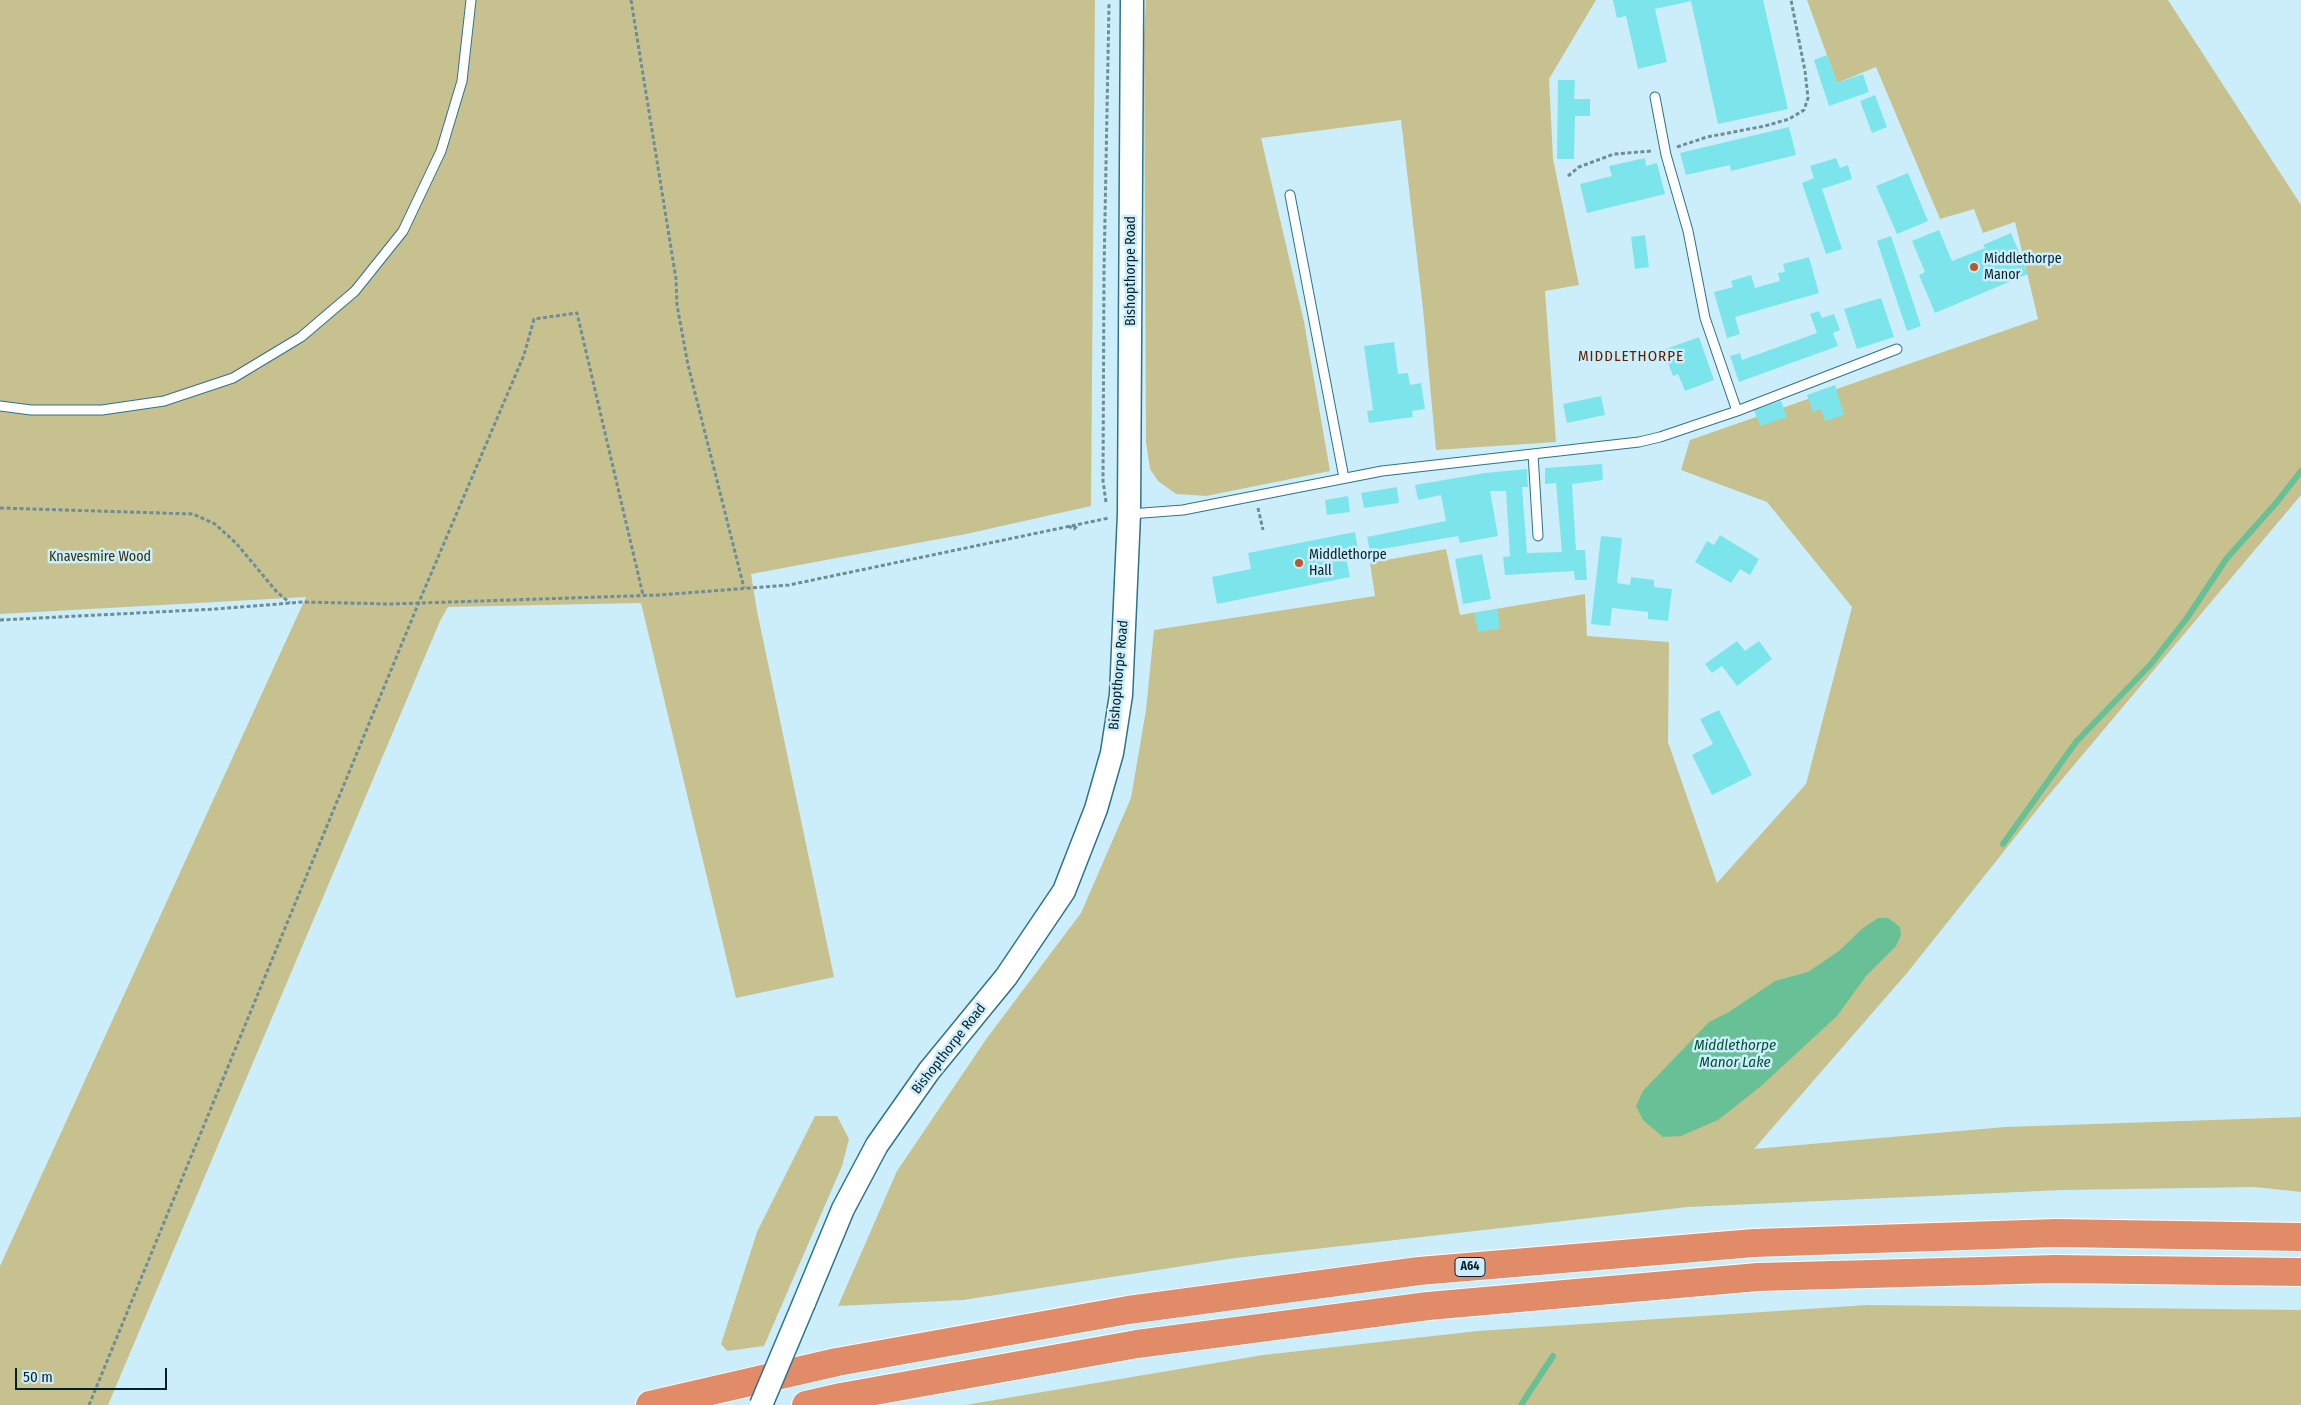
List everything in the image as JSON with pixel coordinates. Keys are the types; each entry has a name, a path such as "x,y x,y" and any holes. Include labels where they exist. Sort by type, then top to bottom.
{"highway":[{"name":"A64","path":"650,1405 837,1362 1128,1310 1419,1271 1754,1243 2056,1233 2301,1237"},
{"path":"806,1405 841,1397 1137,1344 1447,1304 1758,1277 2055,1269 2301,1272"}],"street":[{"name":"Bishopthorpe Road","path":"760,1405 843,1209 876,1145 929,1071 1006,977 1064,891 1096,809 1112,753 1121,695 1119,516 1132,0"}],"lane":[{"path":"0,406 31,410 102,410 164,401 233,378 302,337 355,291 403,231 441,151 462,81 472,0"},
{"path":"1655,97 1666,155 1688,231 1705,318 1737,410"},
{"path":"1290,195 1344,478"},
{"path":"1119,516 1183,510 1344,478 1412,467 1533,454 1660,437 1897,349"},
{"path":"1533,454 1538,536"}],"path":[{"path":"631,0 676,279 677,305 688,364 744,588"},
{"path":"0,620 290,603 418,602 643,595 788,585 1119,516 1103,481 1104,271 1109,0"},
{"path":"1568,176 1580,167 1614,154 1649,150 1666,155 1680,145 1707,137 1765,126 1789,119 1804,110 1808,98 1805,71 1791,0"},
{"path":"89,1405 418,602 524,355 534,319 577,314 643,595"},
{"path":"1255,496 1263,530"},
{"path":"0,508 193,514 215,524 236,543 276,591 290,603"}],"green space":[{"name":"Knavesmire Wood","path":"0,0 1095,0 1091,506 966,534 751,574 757,611 834,977 736,998 641,603 448,607 440,621 108,1405 0,1405 0,1266 306,597 0,614"},
{"path":"1146,0 1596,0 1549,79 1553,159 1579,285 1545,291 1556,442 1436,450 1423,309 1401,120 1261,138 1304,322 1330,471 1206,496 1176,494 1158,481 1150,469 1146,442 1144,34"},
{"path":"1807,0 2168,0 2301,205 2301,495 2048,796 1907,973 1754,1149 2005,1127 2301,1117 2301,1192 2255,1187 2063,1190 1688,1207 1235,1258 963,1300 838,1306 897,1171 987,1038 1081,913 1131,798 1146,710 1154,630 1375,596 1370,563 1446,549 1460,615 1585,594 1587,636 1669,642 1668,742 1717,883 1806,784 1852,607 1767,502 1681,470 1690,440 2038,319 2015,222 1983,233 1974,209 1940,219 1876,67 1837,83"},
{"path":"815,1116 837,1116 849,1139 842,1166 764,1346 727,1351 721,1344 757,1232"},
{"path":"1867,1305 2301,1310 2301,1405 965,1405 1263,1355 1478,1331"}],"water":[{"name":"Middlethorpe Manor Lake","path":"1878,918 1888,918 1900,927 1901,935 1896,946 1866,976 1837,1016 1760,1087 1718,1120 1681,1136 1663,1137 1643,1120 1636,1106 1643,1091 1709,1022 1729,1012 1775,981 1808,972 1839,951 1863,928"}],"building":[{"path":"1613,0 1763,0 1788,109 1718,124 1691,1 1655,9 1667,62 1638,69 1626,16 1617,18"},
{"path":"1827,55 1837,83 1863,74 1869,92 1829,106 1814,60"},
{"path":"1558,80 1575,80 1574,99 1590,99 1590,116 1575,116 1574,159 1557,159"},
{"path":"1875,95 1887,127 1872,133 1860,101"},
{"path":"1789,127 1796,155 1731,171 1730,165 1686,175 1680,153"},
{"path":"1645,158 1646,166 1657,163 1665,194 1587,213 1580,184 1612,176 1609,166"},
{"path":"1836,158 1840,168 1848,165 1852,179 1822,189 1842,249 1826,254 1802,183 1814,178 1810,166"},
{"path":"1908,173 1928,221 1897,234 1876,186"},
{"name":"Middlethorpe Manor","path":"1939,230 1952,261 1985,248 1983,245 2011,233 2028,274 1935,313 1919,275 1925,272 1912,241"},
{"path":"1645,235 1649,267 1635,269 1631,237"},
{"path":"1891,236 1921,326 1907,331 1877,241"},
{"path":"1809,257 1819,293 1735,317 1740,334 1727,338 1714,292 1733,287 1731,281 1751,275 1755,288 1780,281 1778,273 1785,272 1783,264"},
{"path":"1881,298 1894,337 1857,349 1844,309"},
{"path":"1819,311 1822,318 1834,314 1840,330 1833,333 1838,346 1739,382 1730,356 1740,353 1742,360 1817,333 1810,314"},
{"path":"1699,337 1714,380 1685,391 1678,374 1673,376 1663,350"},
{"path":"1394,342 1398,374 1408,373 1410,385 1421,383 1425,409 1412,411 1413,417 1369,423 1367,411 1373,410 1364,346"},
{"path":"1835,385 1844,415 1825,421 1821,409 1813,412 1807,395"},
{"path":"1601,396 1605,415 1567,423 1563,404"},
{"path":"1781,401 1787,417 1760,426 1754,410"},
{"path":"1602,464 1603,480 1572,484 1576,550 1585,550 1587,580 1575,580 1574,571 1505,575 1503,557 1510,556 1506,491 1490,491 1498,536 1460,543 1458,536 1370,551 1367,537 1446,521 1441,495 1418,500 1415,485 1485,473 1527,469 1528,487 1522,487 1527,553 1562,552 1556,483 1545,484 1545,468"},
{"path":"1397,487 1399,503 1364,508 1361,493"},
{"path":"1348,496 1350,512 1327,515 1325,500"},
{"name":"Middlethorpe Hall","path":"1355,532 1359,555 1346,557 1350,577 1217,604 1212,577 1251,569 1248,553"},
{"path":"1720,535 1759,559 1750,575 1740,569 1731,583 1695,562 1707,541 1714,545"},
{"path":"1601,536 1622,538 1617,583 1630,585 1631,577 1654,580 1654,587 1672,589 1668,621 1648,619 1648,612 1612,608 1610,626 1591,624"},
{"path":"1482,554 1491,599 1463,604 1455,559"},
{"path":"1497,609 1500,628 1478,632 1474,613"},
{"path":"1737,641 1745,651 1759,641 1772,659 1737,686 1722,666 1712,673 1705,664"},
{"path":"1719,710 1752,775 1712,795 1692,755 1713,744 1700,719"}],"waterway":[{"path":"2003,844 2076,742 2151,664 2187,618 2227,558 2277,502 2301,471"},
{"path":"1521,1405 1553,1356"}],"place":[{"name":"Middlethorpe Manor","path":"1974,267"},
{"name":"Middlethorpe Hall","path":"1299,563"}],"district":[{"name":"MIDDLETHORPE","path":"1631,357"}]}
